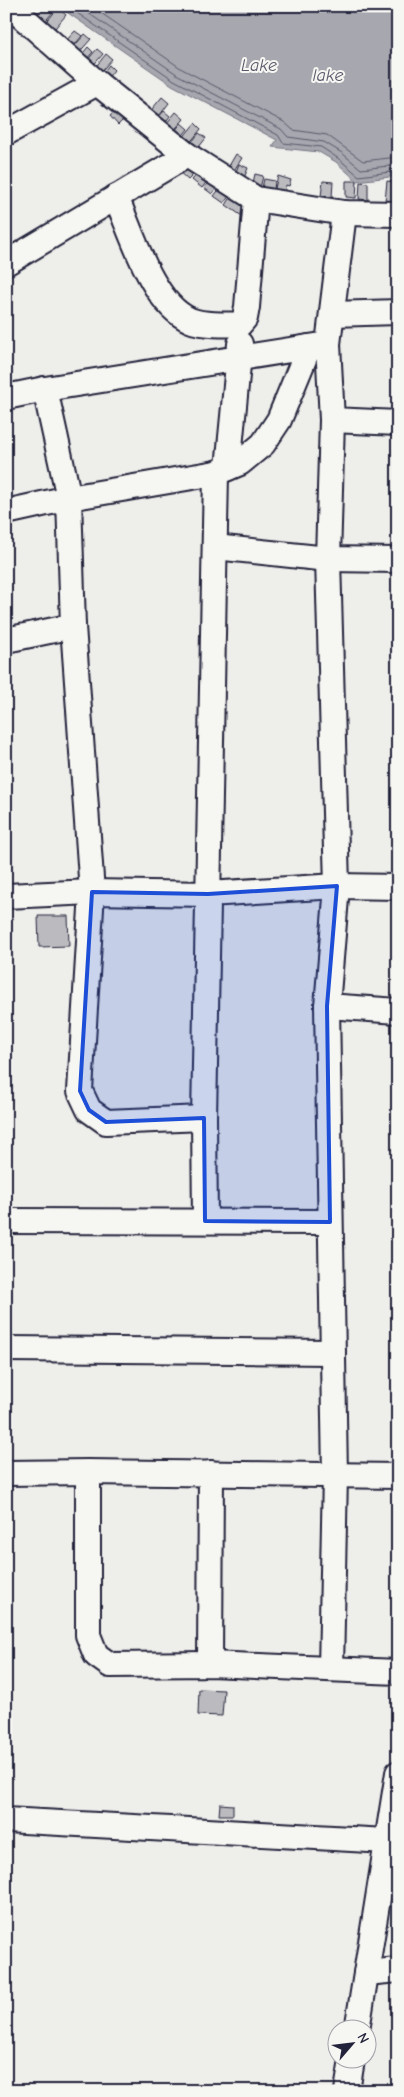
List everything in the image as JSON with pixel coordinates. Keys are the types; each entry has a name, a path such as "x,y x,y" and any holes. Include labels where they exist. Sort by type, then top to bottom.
{"street":[{"path":"10,6 97,82 187,155 256,199 344,213 398,214"},
{"path":"6,133 97,82"},
{"path":"6,263 187,155"},
{"path":"116,197 153,284 166,302 190,320 228,325 240,324"},
{"path":"205,1221 204,1118 215,547 222,471 240,358 240,324 245,318 247,308 256,199"},
{"path":"6,512 69,498 222,471 240,463 263,444 279,420 318,346 332,314 344,213"},
{"path":"332,314 398,312"},
{"path":"6,397 45,389 318,346"},
{"path":"318,346 332,420 328,559 337,886 327,1006 335,1475 331,1669"},
{"path":"45,389 69,498 73,626 92,892 80,1091 89,1110 106,1122 204,1118"},
{"path":"332,420 398,423"},
{"path":"215,547 328,559 398,560"},
{"path":"6,640 73,626"},
{"path":"6,896 92,892 208,894 337,886 398,887"},
{"path":"327,1006 398,1011"},
{"path":"6,1221 330,1222"},
{"path":"6,1349 333,1352"},
{"path":"6,1473 88,1472 398,1476"},
{"path":"88,1472 88,1635 96,1655 110,1665 210,1664 398,1672"},
{"path":"210,1473 210,1664"},
{"path":"359,2020 392,1841 398,1773"},
{"path":"6,1820 392,1841"},
{"path":"366,1973 398,1970"},
{"path":"347,2091 350,2070"}],"highlighted area":[{"path":"337,886 327,1006 330,1222 205,1221 204,1118 106,1122 89,1110 80,1091 92,892 208,894"}],"water":[{"name":"lake","path":"58,6 398,6 398,176 357,181 336,162 319,152 272,147 277,140 172,85"}],"building":[{"path":"44,6 58,6 42,25 34,18"},
{"path":"58,8 66,15 51,33 43,26"},
{"path":"75,31 82,36 71,49 64,43"},
{"path":"85,34 91,39 76,56 70,51"},
{"path":"88,47 93,52 84,62 79,58"},
{"path":"97,49 103,54 91,68 85,63"},
{"path":"106,54 112,59 99,74 94,69"},
{"path":"109,65 114,70 107,79 102,74"},
{"path":"162,97 169,103 156,120 148,114"},
{"path":"119,108 127,116 118,125 110,116"},
{"path":"164,111 170,116 163,126 156,120"},
{"path":"176,112 184,119 170,135 162,129"},
{"path":"181,123 188,129 179,140 172,135"},
{"path":"195,123 201,129 188,145 181,140"},
{"path":"199,133 206,138 195,152 188,147"},
{"path":"236,154 242,158 231,175 226,171"},
{"path":"186,163 196,172 188,180 178,171"},
{"path":"239,164 248,168 242,183 233,179"},
{"path":"199,172 208,180 202,188 192,180"},
{"path":"255,174 263,176 260,188 252,187"},
{"path":"278,176 291,180 289,186 286,185 284,195 274,192"},
{"path":"264,179 275,181 274,190 262,188"},
{"path":"210,180 219,186 212,194 204,188"},
{"path":"323,181 333,182 332,197 321,196"},
{"path":"346,181 357,181 356,198 346,197"},
{"path":"387,181 395,182 394,202 385,201"},
{"path":"360,182 368,183 368,200 359,199"},
{"path":"221,187 230,195 224,203 214,196"},
{"path":"231,197 248,208 242,216 226,205"},
{"path":"38,916 68,916 69,946 39,947"},
{"path":"199,1689 224,1690 222,1716 198,1715"},
{"path":"220,1804 233,1805 233,1815 219,1815"}],"water label":[{"name":"Lake","path":"259,65"}]}
